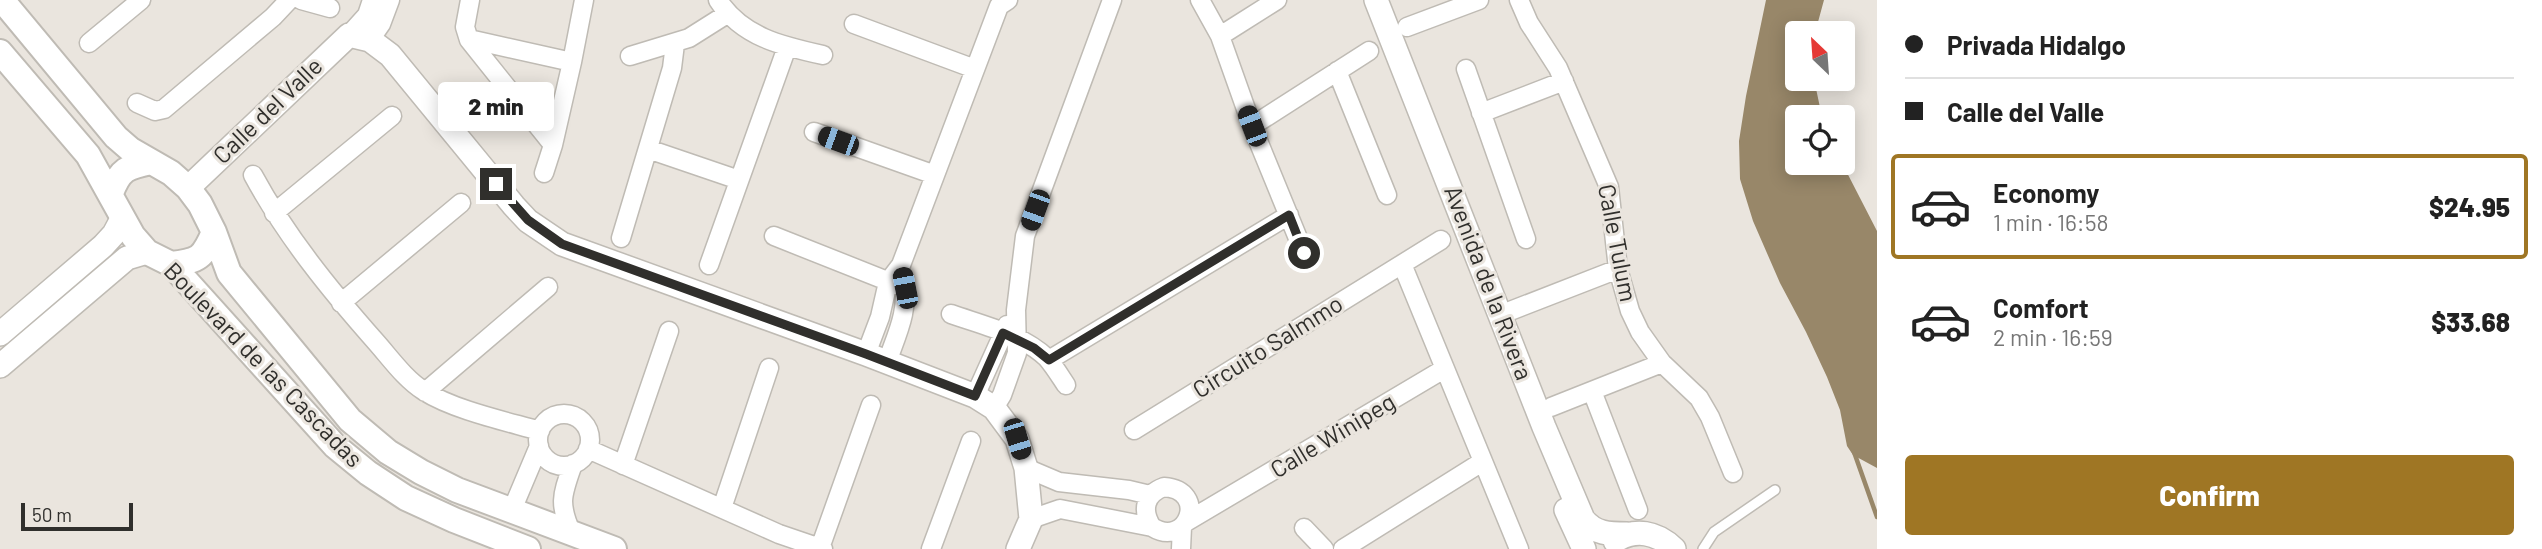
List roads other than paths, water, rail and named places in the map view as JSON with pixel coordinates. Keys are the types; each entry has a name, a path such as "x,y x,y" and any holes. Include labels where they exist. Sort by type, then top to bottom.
{"main road":[{"name":"Boulevard de las Cascadas","path":"2,0 116,137 151,163 171,173 188,188 200,204 214,232 229,273 350,420 388,452 457,490 614,549"},
{"name":"Boulevard de las Cascadas","path":"0,52 88,155 111,193 121,219 147,252 171,264 335,446 368,473 406,498 528,549"},
{"path":"111,193 117,178 124,170 151,163"},
{"path":"171,264 192,261 199,257 214,232"}],"street":[{"path":"89,43 141,0"},
{"path":"137,103 155,111 164,109 273,17 289,0"},
{"path":"300,0 330,8"},
{"name":"Calle del Valle","path":"359,38 372,0"},
{"name":"Calle del Valle","path":"188,188 359,38 381,24 390,0"},
{"path":"470,0 465,27 469,39 553,145"},
{"path":"544,173 553,145 584,0"},
{"path":"984,402 1010,336 1025,236 1112,0"},
{"path":"1200,0 1220,36 1252,126 1304,253"},
{"path":"1220,36 1277,0"},
{"name":"Avenida de la Rivera","path":"1363,0 1398,67"},
{"name":"Avenida de la Rivera","path":"1376,0 1398,67 1474,262 1583,519 1598,531 1653,534 1674,549"},
{"path":"1407,27 1479,0"},
{"name":"Calle Tulum","path":"1519,0 1558,68 1609,187 1618,269 1635,322 1662,363 1699,398 1733,472"},
{"path":"876,358 880,317 888,282 901,265 1001,2"},
{"path":"630,56 676,44 723,7 766,40 823,55"},
{"path":"854,24 975,69"},
{"path":"359,38 390,55 514,206 545,234 562,244 876,358 984,402 1017,439 1026,468 1031,519 1018,549"},
{"path":"469,39 572,62"},
{"path":"621,238 672,68 676,44"},
{"path":"709,265 787,47"},
{"path":"1252,126 1369,51"},
{"path":"1466,69 1526,239"},
{"path":"1337,71 1387,195"},
{"path":"1481,113 1564,81"},
{"path":"274,213 392,116"},
{"path":"814,132 935,175"},
{"path":"648,149 739,180"},
{"path":"253,175 274,213 341,303 409,379 443,401 539,439 546,459 552,463 566,466 580,461 588,449 589,435 582,422 576,417 562,415 548,420 539,439 512,510"},
{"path":"341,303 461,203"},
{"path":"1049,360 1289,215"},
{"path":"0,334 103,246 114,234 121,219"},
{"path":"774,236 905,288"},
{"name":"Circuito Salmmo","path":"1134,430 1441,240"},
{"path":"0,366 127,258 147,252"},
{"path":"1402,264 1519,549"},
{"path":"876,358 903,320 905,288 901,265"},
{"path":"1510,311 1618,269"},
{"path":"425,391 548,287"},
{"path":"23,314 40,332"},
{"path":"951,314 1010,336 1049,360 1066,385"},
{"path":"623,465 669,331"},
{"path":"984,402 1002,395 1017,353 1010,336"},
{"path":"1543,422 1592,391 1662,363"},
{"path":"722,508 769,368"},
{"name":"Calle Winipeg","path":"1184,525 1444,369"},
{"path":"1592,391 1638,510"},
{"path":"588,449 779,534 821,549 871,405"},
{"name":"Avenida de la Rivera","path":"1543,422 1584,549"},
{"path":"931,549 971,442"},
{"path":"1343,549 1482,462"},
{"path":"572,534 563,507 562,493 573,464"},
{"path":"1026,468 1059,482 1150,495"},
{"path":"1059,482 1060,509"},
{"path":"1168,549 1146,517 1145,506 1150,495 1164,487 1180,491 1186,497 1190,510 1184,525 1181,549"},
{"path":"1186,497 1223,502"},
{"path":"1031,519 1060,509 1165,532 1174,531 1184,525"},
{"path":"1304,528 1324,549"},
{"path":"1608,549 1626,534"}],"lane":[{"path":"1703,549 1714,532 1775,490"}],"waterway":[{"path":"1854,452 1877,517"}]}
